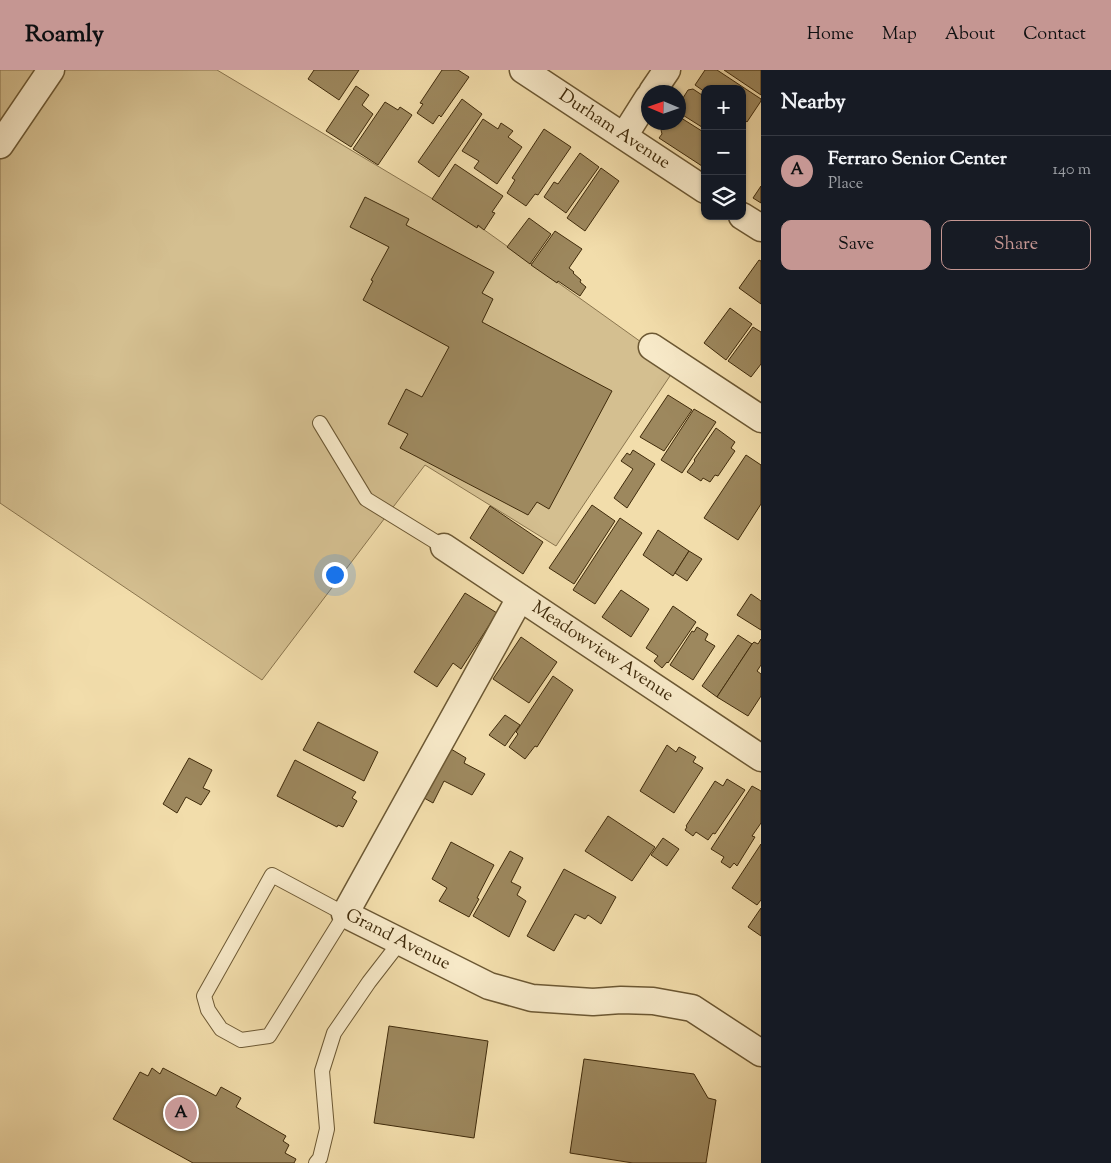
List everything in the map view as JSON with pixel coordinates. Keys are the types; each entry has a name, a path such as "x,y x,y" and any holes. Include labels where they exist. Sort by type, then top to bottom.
{"street":[{"path":"0,144 51,70"},
{"name":"Durham Avenue","path":"523,70 701,187"},
{"path":"657,85 667,70"},
{"path":"624,136 641,109"},
{"path":"746,219 761,228"},
{"path":"652,347 761,418"},
{"name":"Meadowview Avenue","path":"444,547 761,758"},
{"name":"Grand Avenue","path":"520,598 345,914 489,986 532,998 593,1002 621,1000 653,1001 692,1008 761,1052"}],"lane":[{"path":"320,423 366,499 444,547"},
{"path":"272,875 345,914 269,1036 241,1040 221,1029 208,1010 204,996 272,875"},
{"path":"316,1163 320,1158 327,1129 322,1071 334,1033 369,982 400,942"}],"shaded area":[{"path":"0,70 217,70 483,229 676,367 556,546 425,465 262,680 0,503"}],"building":[{"path":"314,70 359,70 339,100 308,79"},
{"path":"442,70 458,70 469,77 441,117 439,115 433,124 417,113 423,104 420,103"},
{"path":"705,70 717,70 740,85 701,85 701,89 695,85"},
{"path":"724,70 761,70 761,95"},
{"path":"356,86 369,95 362,105 373,114 351,147 326,131"},
{"path":"693,89 701,94 701,126 686,117 686,93 688,90"},
{"path":"746,89 761,99 746,121"},
{"path":"462,99 482,114 439,177 418,162"},
{"path":"385,102 398,110 400,107 412,115 378,165 353,149"},
{"path":"483,119 498,129 501,123 513,131 508,137 522,147 497,184 474,168 479,161 462,151"},
{"path":"686,121 701,130 701,165 659,138 662,134 661,130 686,130"},
{"path":"544,129 571,147 538,195 535,194 526,206 507,193 515,180 512,178"},
{"path":"580,153 599,167 566,213 544,197 554,182 558,184"},
{"path":"455,164 503,196 492,212 495,213 484,230 478,225 477,228 432,199"},
{"path":"601,168 619,181 585,231 567,218"},
{"path":"761,186 761,203 753,198"},
{"path":"365,197 409,219 406,225 494,272 482,293 493,299 482,322 612,391 549,509 537,502 528,515 400,448 408,434 388,424 406,389 422,397 449,347 363,300 373,281 371,280 389,247 350,227"},
{"path":"529,218 551,234 530,264 507,247"},
{"path":"555,231 582,249 569,268 586,287 580,296 531,265"},
{"path":"759,260 761,261 761,304 739,288"},
{"path":"730,308 752,324 726,360 704,343"},
{"path":"753,327 761,332 761,364 751,377 728,361"},
{"path":"668,395 692,410 664,451 640,437"},
{"path":"694,409 716,422 682,473 661,460"},
{"path":"716,428 735,442 731,448 735,451 718,476 715,475 710,482 703,478 701,481 687,472"},
{"path":"633,450 655,464 627,508 614,498 633,469 621,461 627,453 630,455"},
{"path":"746,455 761,465 761,504 738,540 704,518"},
{"path":"592,505 615,521 574,584 549,568"},
{"path":"490,506 543,542 523,574 470,538"},
{"path":"620,518 642,533 595,604 573,590"},
{"path":"658,530 689,551 673,576 643,555"},
{"path":"689,551 702,559 687,581 675,573"},
{"path":"621,590 649,609 631,637 602,617"},
{"path":"465,593 497,613 461,669 453,663 437,687 414,672"},
{"path":"751,594 761,601 761,630 737,615"},
{"path":"673,606 696,622 668,663 662,668 654,661 658,656 646,648"},
{"path":"697,627 708,634 705,640 715,646 693,680 670,665 692,631 694,632"},
{"path":"738,635 752,644 717,697 702,686"},
{"path":"521,637 557,662 529,703 493,679"},
{"path":"761,639 761,665 757,671 761,674 761,696 748,716 717,697 752,644 754,642 758,644"},
{"path":"553,676 573,690 537,747 535,746 525,759 509,747 518,734 516,732"},
{"path":"505,715 520,725 505,746 489,735"},
{"path":"318,722 378,752 364,781 303,750"},
{"path":"667,745 676,752 679,747 696,757 693,762 703,768 674,813 640,791"},
{"path":"446,746 466,758 464,763 485,774 472,795 444,781 433,803 417,794"},
{"path":"189,758 212,770 203,788 210,791 201,805 186,797 177,813 163,804"},
{"path":"295,760 356,792 352,798 357,801 343,827 338,825 337,827 277,796"},
{"path":"727,779 745,790 715,834 713,833 708,840 696,832 693,836 685,830 686,826 715,781 723,786"},
{"path":"752,786 761,791 761,823 752,836 755,837 737,866 734,863 730,868 721,862 724,857 711,849"},
{"path":"608,816 655,847 632,881 585,851"},
{"path":"663,838 679,849 667,866 651,855"},
{"path":"451,842 494,865 469,917 439,901 447,888 432,879"},
{"path":"761,844 761,900 757,905 732,888"},
{"path":"510,851 523,858 511,882 521,887 517,895 526,901 509,937 473,916"},
{"path":"564,869 616,897 601,924 588,915 585,919 575,914 554,951 527,936"},
{"path":"761,908 761,936 748,927"},
{"path":"389,1026 488,1041 474,1138 374,1123"},
{"path":"584,1059 694,1074 708,1098 716,1100 706,1163 633,1163 570,1153"},
{"path":"152,1068 160,1074 163,1068 216,1096 221,1087 241,1098 236,1107 286,1136 283,1141 289,1145 285,1153 296,1159 294,1163 193,1163 113,1119 140,1072 148,1076"}],"place":[{"name":"Ferraro Senior Center","path":"181,1113"}]}
